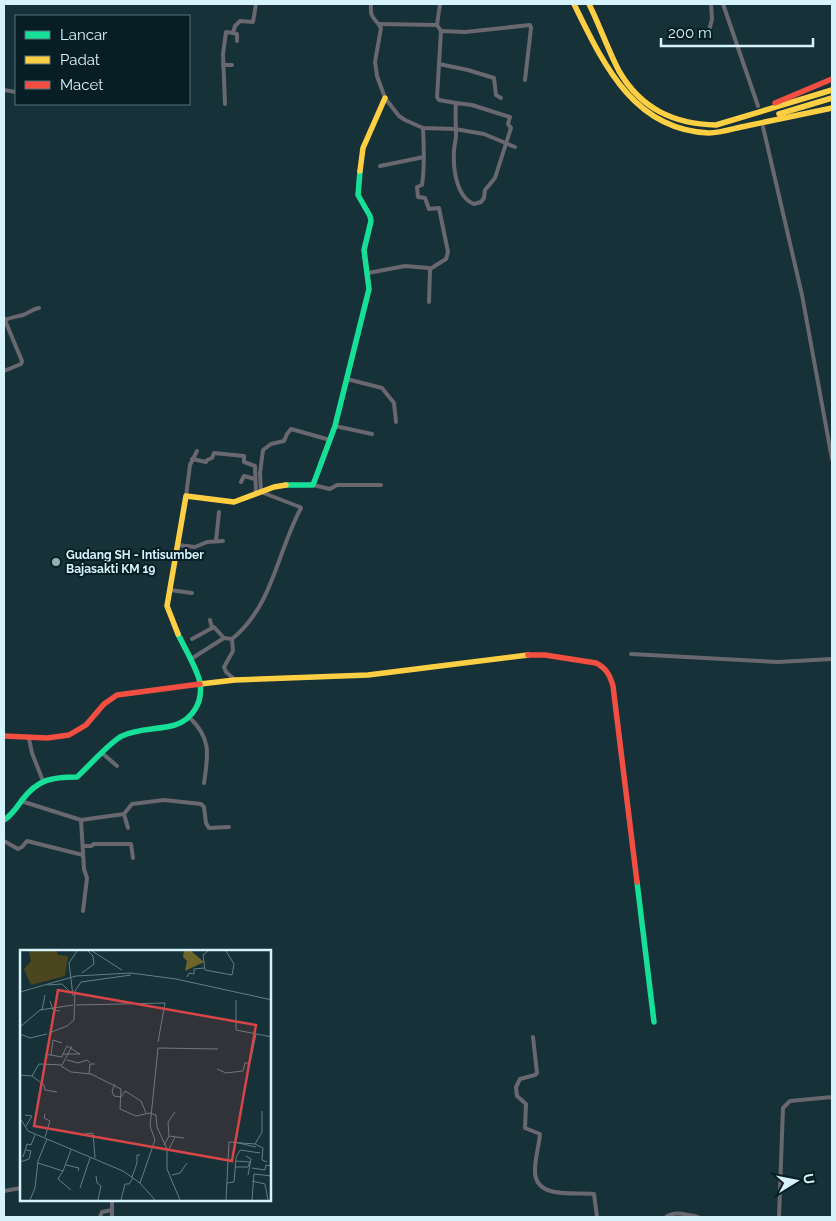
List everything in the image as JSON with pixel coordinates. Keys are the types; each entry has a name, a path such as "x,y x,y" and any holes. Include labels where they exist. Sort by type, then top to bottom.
{"main road":[{"path":"574,4 603,63 629,97 642,110 674,127 692,132 710,133 832,108"},
{"path":"589,4 620,73 634,92 648,105 676,121 690,124 716,124 734,121 832,90"},
{"path":"734,121 832,79"},
{"path":"4,820 43,781 56,777 77,778 102,753 124,735 175,725 190,718 199,702 200,684 197,671 170,615 167,603 186,496 234,502 278,486 308,486 313,484 335,426 369,289 364,250 371,222 370,216 358,195 360,169 363,148 385,98"},
{"path":"736,128 832,98"},
{"path":"4,736 48,739 77,732 85,726 108,700 117,695 200,684 235,680 368,675 529,655 545,655 602,665 608,670 613,686 654,1022"}],"street":[{"path":"233,33 238,22 253,22 256,4"},
{"path":"371,4 373,19 381,28 375,62 379,84 389,106 405,120 423,128 455,129 484,134 515,147"},
{"path":"440,4 437,25 442,31 437,97 439,100 472,105 510,117 508,124 511,128 495,178 485,190 484,198 481,202 472,204 465,200 462,195 454,154 456,103"},
{"path":"708,35 712,19 711,4"},
{"path":"722,4 758,106"},
{"path":"379,24 437,25"},
{"path":"442,31 465,32 530,25 525,80"},
{"path":"225,104 223,65 226,32 237,34 237,41"},
{"path":"439,64 494,78 496,95 501,98"},
{"path":"223,65 232,65"},
{"path":"763,127 802,295 832,459"},
{"path":"368,273 405,266 430,269 446,259 448,252 439,208 428,208 425,198 418,197 417,187 422,184 424,157 423,128"},
{"path":"380,166 424,157"},
{"path":"429,302 430,269"},
{"path":"4,371 21,364 22,361 4,319 23,315 39,308"},
{"path":"348,379 382,388 394,403 396,422"},
{"path":"335,426 372,434"},
{"path":"259,493 261,454 266,446 284,441 291,429 330,440"},
{"path":"186,496 192,459 197,451"},
{"path":"192,459 206,462 212,458 214,453 243,456 244,462 255,466 255,479 259,493"},
{"path":"242,482 244,476 255,479"},
{"path":"313,484 330,489 337,485 381,485"},
{"path":"235,680 226,672 224,667 233,651 232,639 256,613 265,597 301,508 259,493"},
{"path":"216,541 219,512"},
{"path":"178,545 195,547 207,542 223,541"},
{"path":"170,590 192,593"},
{"path":"210,620 212,628"},
{"path":"212,628 215,628 224,638"},
{"path":"192,639 212,628"},
{"path":"191,659 224,638 232,639"},
{"path":"631,654 778,662 832,660"},
{"path":"190,718 201,729 208,751 204,783"},
{"path":"29,739 43,781"},
{"path":"102,753 117,766"},
{"path":"21,801 81,820 124,814 131,804 164,800 201,804 204,807 206,823 209,828 229,827"},
{"path":"124,814 128,828"},
{"path":"81,820 84,869 87,878 82,911"},
{"path":"4,842 18,849 25,842 28,842 83,855"},
{"path":"83,846 94,844 131,844 133,858"},
{"path":"533,1037 537,1073 520,1079 516,1087 517,1096 526,1104 525,1128 540,1134 535,1175 541,1186 547,1191 594,1194 597,1217"},
{"path":"779,1217 783,1108 790,1101 832,1097"},
{"path":"4,1191 20,1188"},
{"path":"112,1201 112,1217"},
{"path":"100,1217 102,1212 112,1210"},
{"path":"666,1217 676,1213 698,1217"}],"traffic: fast":[{"path":"286,485 313,485 335,426 369,289 364,250 371,221 358,195 360,171"},
{"path":"4,820 28,793 40,783 53,779 77,777 106,748 122,736 175,725 192,714 200,697 200,683 194,665 178,634"},
{"path":"637,882 654,1022"}],"traffic: slow":[{"path":"574,4 609,70 624,90 660,120 683,129 709,133 832,108"},
{"path":"589,4 615,63 628,84 648,105 673,117 701,124 716,125 832,90"},
{"path":"360,171 363,148 385,98"},
{"path":"779,114 832,98"},
{"path":"178,634 167,606 186,496 234,502 274,487 286,485"},
{"path":"200,684 235,680 368,675 528,655"}],"traffic: jam":[{"path":"775,103 832,79"},
{"path":"528,655 545,655 596,663 609,675 613,686 637,882"},
{"path":"4,736 47,738 69,735 86,725 104,704 117,695 200,684"}],"place":[{"name":"Gudang SH - Intisumber Bajasakti KM 19","path":"56,562"}]}
